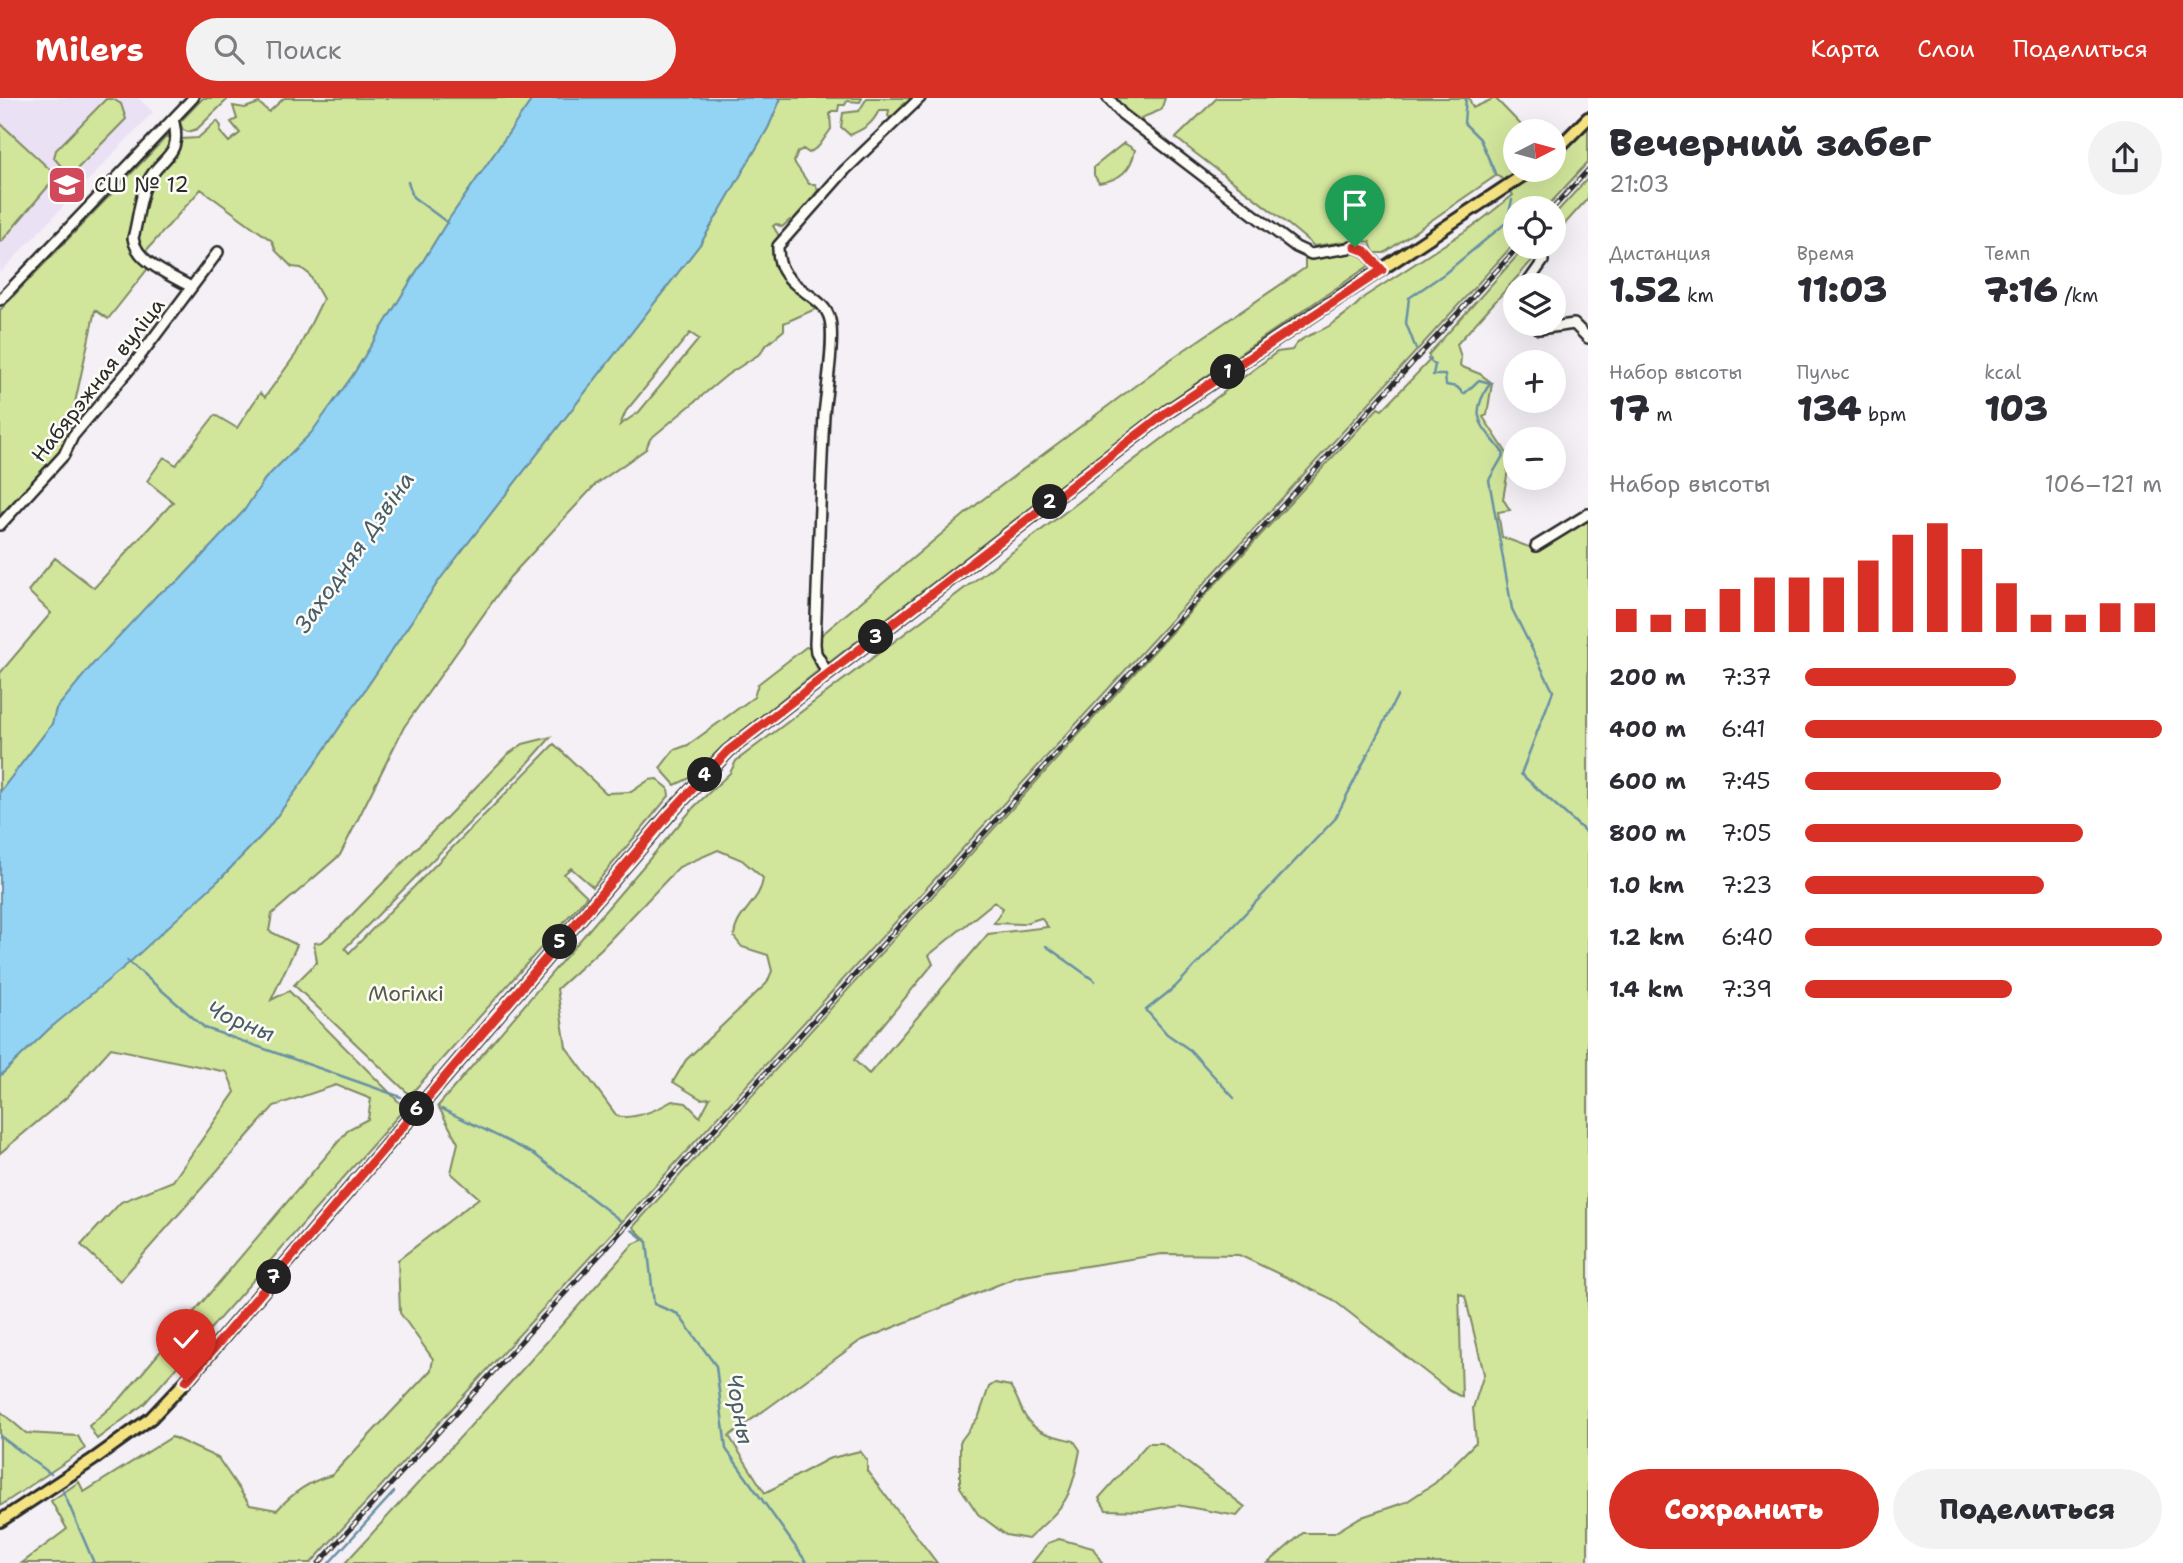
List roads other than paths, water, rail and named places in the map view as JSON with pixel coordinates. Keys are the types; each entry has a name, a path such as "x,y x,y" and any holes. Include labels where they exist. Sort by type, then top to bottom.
{"main road":[{"path":"1566,140 1588,118"},
{"path":"0,1521 151,1418 204,1360 670,813 728,751 1167,412 1513,182"}],"street":[{"path":"0,300 193,98"},
{"path":"828,674 816,653 815,644 824,413 831,324 822,305 792,283 778,255 778,246 845,170 920,98"},
{"path":"1108,98 1122,114 1296,247 1311,254 1355,247 1365,251 1382,270"},
{"path":"173,119 177,136 175,149 146,183 133,238 134,246 145,259 191,287"},
{"name":"Набярэжная вуліца","path":"0,523 64,456 74,436 134,364 218,252"},
{"path":"1534,273 1543,261"},
{"path":"1566,325 1574,324 1588,338"},
{"path":"1536,546 1588,514"}],"water":[{"name":"Заходняя Дзвіна","path":"533,98 781,98 768,128 701,243 440,579 301,784 264,833 221,878 129,963 49,1029 0,1076 0,792 52,724 56,709 92,665 158,594 179,581 244,511 265,479 311,433 353,375 447,222"}],"waterway":[{"path":"1466,98 1464,123 1480,139 1495,173"},
{"path":"408,182 413,197 448,223"},
{"path":"1416,349 1406,323 1409,298 1444,274 1503,225"},
{"path":"1428,359 1435,365 1433,375 1445,375 1446,385 1457,387 1464,394 1479,380 1490,383 1479,405 1479,413 1484,428 1504,454 1489,480 1512,609 1553,691 1521,774 1588,834"},
{"path":"1234,1098 1190,1050 1167,1034 1146,1010 1175,987 1335,819 1397,696"},
{"path":"1046,946 1095,981"},
{"name":"Чорны","path":"127,960 205,1028 401,1097"},
{"name":"Чорны","path":"442,1109 534,1154 621,1221"},
{"name":"Чорны","path":"632,1230 647,1242 654,1304 678,1314 716,1366 726,1449 807,1563"},
{"path":"0,1436 51,1474"},
{"path":"63,1491 94,1563"},
{"path":"329,1563 394,1492"}],"railway":[{"path":"1564,196 1588,170"},
{"path":"319,1563 1507,259"}],"place":[{"name":"СШ № 12","path":"67,185"}],"park label":[{"name":"Могілкі","path":"406,994"}]}
